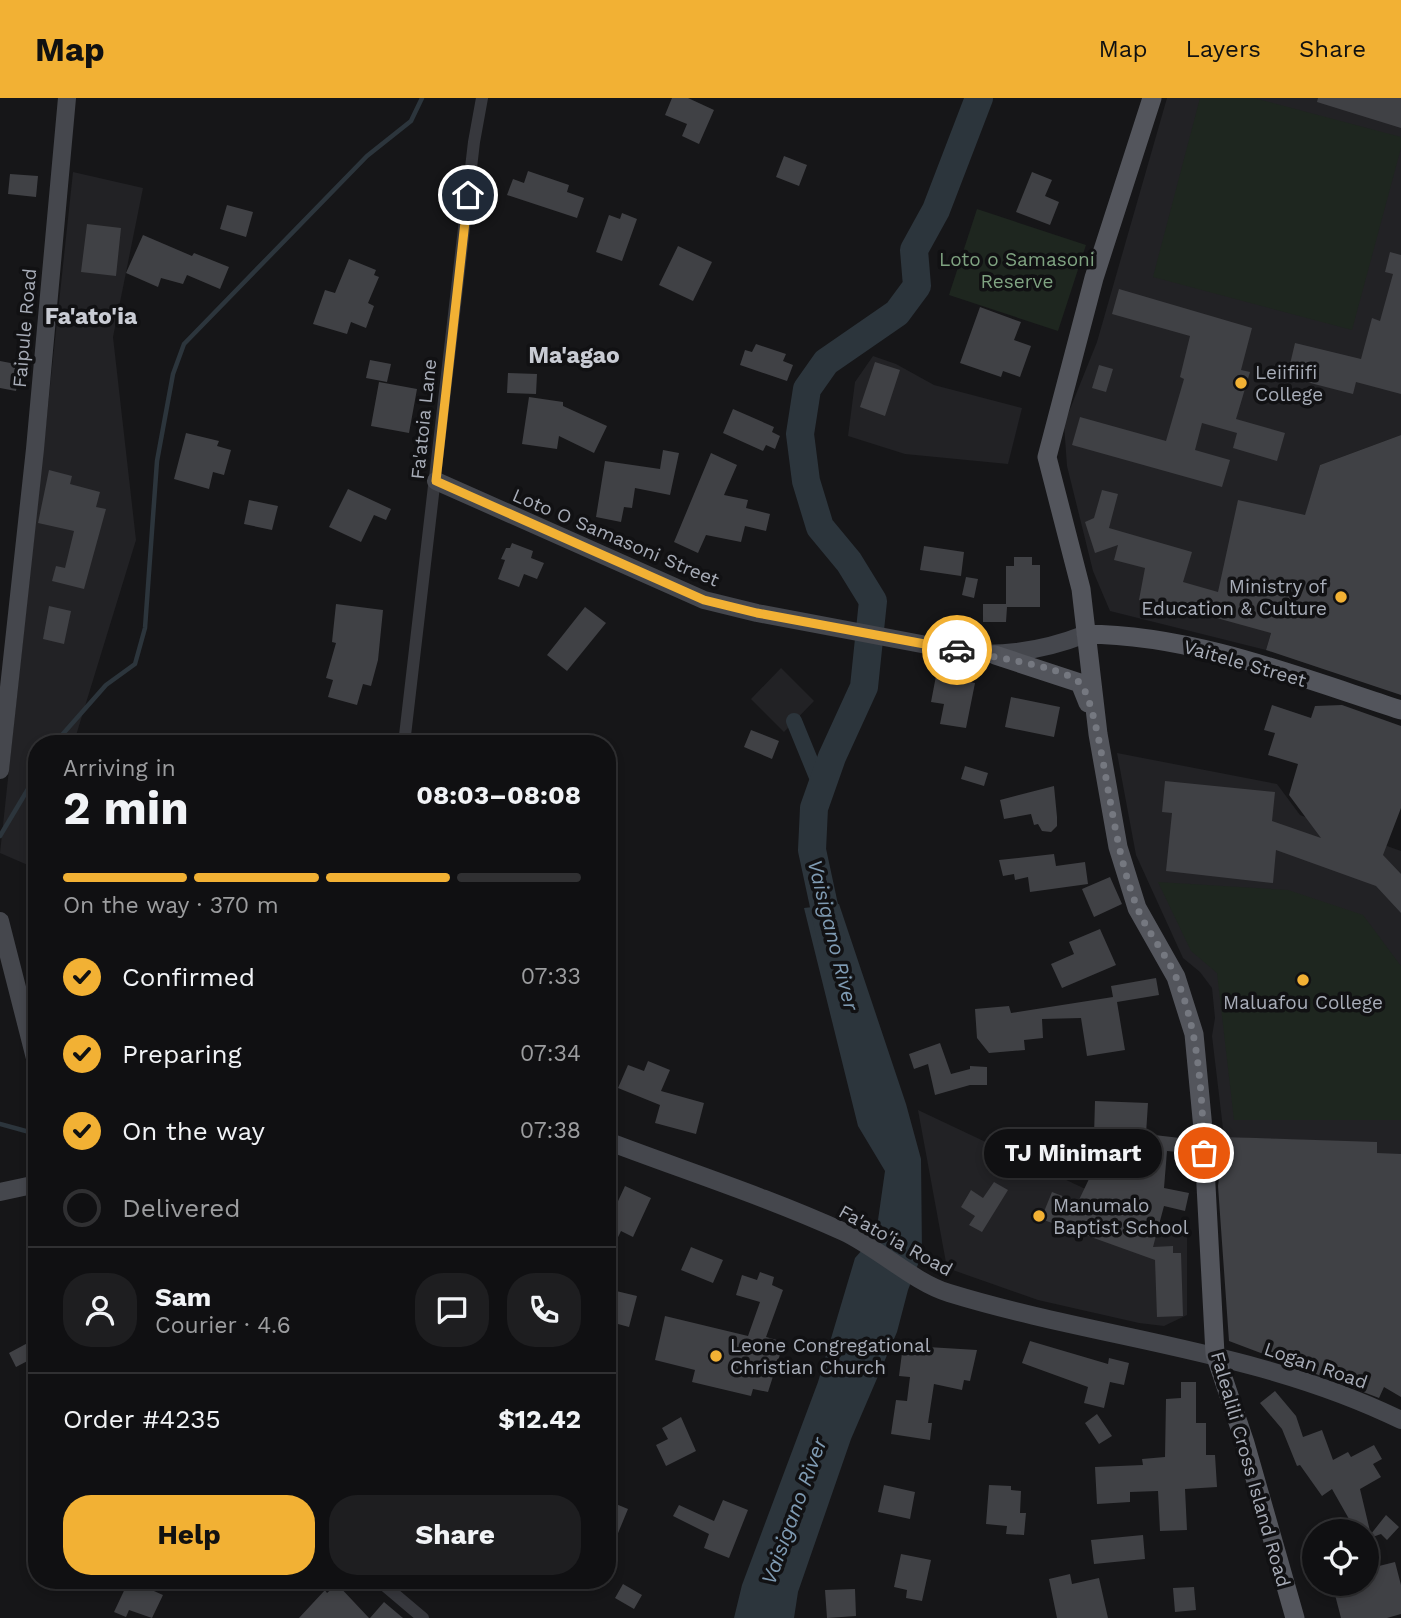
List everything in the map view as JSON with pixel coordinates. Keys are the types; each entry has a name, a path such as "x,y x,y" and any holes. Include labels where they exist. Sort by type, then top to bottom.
{"main road":[{"name":"Faipule Road","path":"0,770 5,679 34,462 66,98"},
{"name":"Falealili Cross Island Road","path":"1152,98 1094,278 1047,457 1081,589 1098,734 1118,847 1137,908 1176,977 1194,1034 1203,1129 1216,1354 1245,1443 1294,1618"},
{"name":"Loto O Samasoni Street","path":"436,481 704,600 757,613 995,655"},
{"path":"995,655 1044,648 1086,634"},
{"name":"Vaitele Street","path":"1086,634 1133,635 1158,639 1266,667 1401,710"},
{"path":"995,655 1080,683 1098,734"},
{"path":"0,921 28,1031"},
{"name":"Fa'ato'ia Road","path":"616,1144 850,1235 946,1293 1062,1322 1216,1354"},
{"path":"0,1192 28,1186"},
{"name":"Logan Road","path":"1216,1354 1296,1378 1370,1405 1401,1420"}],"street":[{"name":"Fa'atoia Lane","path":"405,735 474,142 482,98"},
{"path":"389,1589 423,1618"}],"shaded area":[{"name":"Leiifiifi College","path":"1167,98 1392,98 1401,101 1401,435 1320,465 1266,650 1110,611 1093,571 1067,466 1064,424 1097,342"},
{"path":"73,172 143,188 113,337 136,540 76,735 28,735 28,865 0,853"},
{"path":"873,356 896,364 934,385 1022,408 1008,464 905,454 848,436 855,382"},
{"path":"781,668 814,701 784,732 751,699"},
{"name":"Maluafou College","path":"1117,753 1277,784 1300,815 1401,851 1401,1209 1375,1202 1377,1143 1224,1137 1212,1036 1215,1018 1212,988 1200,972 1183,958 1136,855"},
{"name":"Manumalo Baptist School","path":"918,1110 1187,1237 1187,1315 1164,1326 1139,1323 1038,1300 947,1268"}],"green space":[{"path":"1200,98 1254,98 1401,137 1401,148 1352,330 1153,277"},
{"name":"Loto o Samasoni Reserve","path":"977,209 1086,245 1058,331 949,295"},
{"path":"1158,882 1288,890 1363,915 1401,966 1401,1120 1234,1120 1217,973 1191,951"}],"water":[{"path":"839,904 906,1104 921,1159 922,1254 908,1290 897,1332 851,1439 798,1592 794,1618 734,1618 742,1585 818,1382 855,1258 876,1234 885,1171 858,1126 804,908"}],"building":[{"path":"672,98 688,98 714,110 699,144 682,136 687,124 665,115"},
{"path":"1318,98 1401,98 1401,128 1317,102"},
{"path":"784,156 807,165 799,186 776,177"},
{"path":"528,171 569,185 567,192 584,198 577,218 507,195 513,179 524,183"},
{"path":"1032,172 1052,180 1045,196 1059,202 1050,225 1016,212"},
{"path":"10,174 38,176 36,197 8,194"},
{"path":"227,205 253,212 246,237 220,229"},
{"path":"622,213 637,219 622,261 596,252 609,215 620,219"},
{"path":"87,224 121,228 116,276 81,272"},
{"path":"143,235 192,256 194,253 229,267 220,289 187,275 183,284 161,278 158,287 126,273"},
{"path":"678,246 712,262 693,301 659,285"},
{"path":"1390,252 1401,255 1401,394 1356,382 1353,394 1287,377 1295,343 1361,359 1372,318 1380,321 1393,274 1385,272"},
{"path":"349,259 376,270 374,275 379,277 368,303 374,306 366,328 351,322 347,334 313,324 325,290 335,293"},
{"path":"1119,289 1252,328 1241,370 1250,372 1236,419 1285,433 1277,461 1233,448 1237,433 1202,423 1195,450 1230,460 1222,487 1072,445 1080,417 1166,441 1184,379 1180,377 1190,336 1112,314"},
{"path":"980,307 1021,322 1014,340 1031,346 1020,377 1003,371 1001,377 960,363"},
{"path":"756,344 786,354 783,361 793,365 787,381 740,365 745,350 752,352"},
{"path":"370,360 391,364 387,382 366,378"},
{"path":"0,361 21,365 16,391 0,388"},
{"path":"875,362 900,370 885,416 860,407"},
{"path":"1099,365 1113,369 1106,392 1092,388"},
{"path":"508,373 537,374 536,394 507,393"},
{"path":"379,382 417,389 409,433 371,426"},
{"path":"529,397 563,402 563,406 607,426 594,453 559,436 557,449 522,444"},
{"path":"733,409 774,427 772,432 780,436 775,449 766,445 763,451 723,433"},
{"path":"186,433 219,441 217,446 231,450 224,475 213,472 209,489 174,479"},
{"name":"Ministry of Education & Culture","path":"1401,435 1401,695 1266,650 1271,633 1184,609 1139,600 1145,568 1114,560 1118,545 1095,553 1085,522 1094,518 1102,490 1118,494 1109,528 1192,552 1183,582 1218,592 1238,500 1305,515 1320,465"},
{"path":"663,450 679,453 670,495 635,488 632,508 624,507 621,522 596,517 605,461 660,469"},
{"path":"711,453 737,465 724,495 748,500 746,508 770,514 766,531 745,526 741,542 706,535 698,553 674,542"},
{"path":"49,470 72,476 70,484 100,492 96,507 106,509 84,589 52,581 56,566 65,568 74,531 38,523"},
{"path":"348,489 391,509 386,520 374,515 361,542 329,527"},
{"path":"249,500 278,506 272,530 244,524"},
{"path":"512,543 533,551 531,558 544,563 537,579 524,574 519,587 498,579 505,560 501,559 506,548 510,548"},
{"path":"924,546 964,552 961,576 920,570"},
{"path":"1014,557 1032,557 1032,565 1040,565 1040,607 1007,607 1006,622 983,622 983,604 1006,604 1006,566 1014,566"},
{"path":"966,577 978,579 974,598 962,595"},
{"path":"336,604 383,610 378,660 371,686 363,684 357,705 328,697 333,680 326,678 336,643 332,642"},
{"path":"49,606 71,611 64,644 43,639"},
{"path":"585,607 606,623 567,671 547,655"},
{"path":"936,676 975,683 966,728 940,724 944,704 931,702"},
{"path":"1011,697 1060,707 1054,737 1005,727"},
{"path":"1272,705 1311,718 1315,706 1342,705 1401,726 1401,808 1383,855 1401,874 1401,913 1376,886 1276,850 1273,883 1166,871 1172,813 1162,812 1165,781 1275,792 1272,821 1321,838 1289,795 1298,764 1268,755 1275,733 1264,730"},
{"path":"751,730 779,741 772,759 744,747"},
{"path":"965,766 988,773 984,786 961,779"},
{"path":"1054,786 1057,826 1051,832 1042,831 1038,824 1034,825 1031,814 1004,819 1000,800"},
{"path":"1054,854 1056,866 1085,862 1088,884 1030,892 1028,877 1015,880 1014,874 1003,876 999,860"},
{"path":"1110,877 1122,904 1094,917 1082,889"},
{"path":"1100,929 1116,965 1062,988 1051,964 1074,954 1069,942"},
{"path":"1156,978 1159,995 1117,1002 1125,1050 1087,1056 1081,1018 1042,1019 1043,1038 1024,1040 1025,1050 989,1053 977,1038 975,1009 1009,1006 1011,1013 1113,997 1111,986"},
{"path":"940,1043 951,1074 970,1069 970,1066 987,1067 987,1085 970,1085 935,1095 928,1064 914,1069 909,1054"},
{"path":"648,1061 670,1070 661,1091 704,1103 696,1134 655,1123 660,1105 618,1088 628,1065 644,1071"},
{"path":"1095,1101 1148,1103 1146,1134 1180,1138 1178,1152 1167,1151 1164,1188 1189,1193 1185,1211 1164,1206 1153,1247 1173,1246 1173,1253 1181,1253 1183,1316 1157,1317 1155,1260 1041,1219 1052,1192 1078,1202 1109,1137 1094,1136"},
{"path":"1224,1137 1377,1142 1377,1153 1401,1154 1401,1397 1384,1387 1379,1398 1229,1341 1218,1186"},
{"path":"994,1182 1008,1190 982,1232 969,1225 975,1216 961,1207 971,1190 983,1198"},
{"path":"625,1186 651,1198 633,1237 621,1231 616,1241 616,1206"},
{"path":"691,1247 723,1260 713,1283 681,1270"},
{"path":"760,1272 774,1277 772,1285 783,1290 766,1337 784,1342 768,1392 753,1389 751,1396 692,1382 695,1370 655,1360 665,1316 748,1336 760,1302 736,1295 742,1275 757,1280"},
{"path":"616,1291 637,1296 629,1327 618,1324 616,1331"},
{"path":"1030,1341 1108,1364 1109,1358 1129,1363 1124,1385 1110,1382 1104,1408 1084,1403 1088,1387 1022,1363"},
{"path":"28,1343 28,1361 16,1367 9,1353"},
{"path":"911,1346 977,1350 970,1381 964,1380 962,1390 934,1384 928,1423 932,1423 930,1440 891,1434 896,1400 907,1401 910,1377 899,1376 902,1353 911,1354"},
{"path":"1181,1382 1196,1382 1196,1423 1206,1423 1206,1455 1215,1455 1217,1487 1185,1489 1187,1530 1160,1531 1158,1491 1130,1492 1130,1502 1097,1504 1095,1467 1143,1465 1142,1459 1165,1457 1166,1399 1181,1398"},
{"path":"1275,1391 1296,1416 1303,1437 1322,1430 1333,1460 1348,1452 1351,1457 1374,1445 1382,1459 1373,1464 1381,1477 1360,1489 1367,1519 1349,1519 1332,1489 1322,1496 1300,1465 1297,1466 1282,1429 1260,1403"},
{"path":"1097,1414 1112,1436 1099,1444 1085,1423"},
{"path":"681,1417 696,1451 666,1466 656,1445 668,1439 662,1428"},
{"path":"884,1485 915,1492 910,1519 878,1512"},
{"path":"989,1485 1011,1486 1011,1490 1021,1491 1020,1513 1026,1513 1024,1535 1006,1534 1007,1526 986,1524"},
{"path":"723,1500 748,1510 729,1558 704,1548 709,1534 673,1516 679,1505 714,1521"},
{"path":"616,1504 628,1509 616,1538"},
{"path":"1386,1515 1399,1527 1387,1540 1379,1535 1379,1524"},
{"path":"1143,1535 1145,1559 1094,1564 1091,1540"},
{"path":"901,1554 931,1560 922,1601 906,1598 907,1590 894,1587"},
{"path":"1395,1562 1401,1585 1401,1614 1387,1618 1341,1618 1335,1596 1379,1596 1379,1566"},
{"path":"1070,1574 1072,1584 1099,1578 1108,1618 1057,1618 1049,1579"},
{"path":"623,1584 642,1595 634,1609 615,1598"},
{"path":"1194,1587 1196,1610 1175,1612 1173,1588"},
{"path":"125,1589 149,1589 163,1595 152,1618 129,1610 126,1617 114,1612"},
{"path":"331,1589 342,1589 369,1618 299,1618 325,1590 327,1593"},
{"path":"855,1589 856,1616 827,1618 825,1590"},
{"path":"384,1602 403,1618 370,1618"}],"waterway":[{"path":"62,735 106,685 135,664 145,628 157,461 173,374 184,344 367,156 411,121 422,98"},
{"name":"Vaisigano River","path":"832,943 812,850 814,808 832,757 864,687 873,601 849,562 820,527 806,481 800,434 807,389 826,362 897,313 917,286 914,250 936,210 979,98"},
{"path":"794,721 821,787"},
{"path":"0,836 28,789"},
{"path":"0,1124 28,1132"}],"way so far":[{"path":"957,650 995,655 1080,683 1098,734 1118,847 1137,908 1176,977 1194,1034 1204,1153"}],"place":[{"name":"Leiifiifi College","path":"1241,383"},
{"name":"Ministry of Education & Culture","path":"1341,597"},
{"name":"Maluafou College","path":"1303,980"},
{"name":"TJ Minimart","path":"1204,1153"},
{"name":"Manumalo Baptist School","path":"1039,1216"},
{"name":"Leone Congregational Christian Church","path":"716,1356"}],"district":[{"name":"Fa'ato'ia","path":"91,316"},
{"name":"Ma'agao","path":"574,355"}],"route":[{"path":"468,195 436,481 704,600 757,613 957,650"}]}
